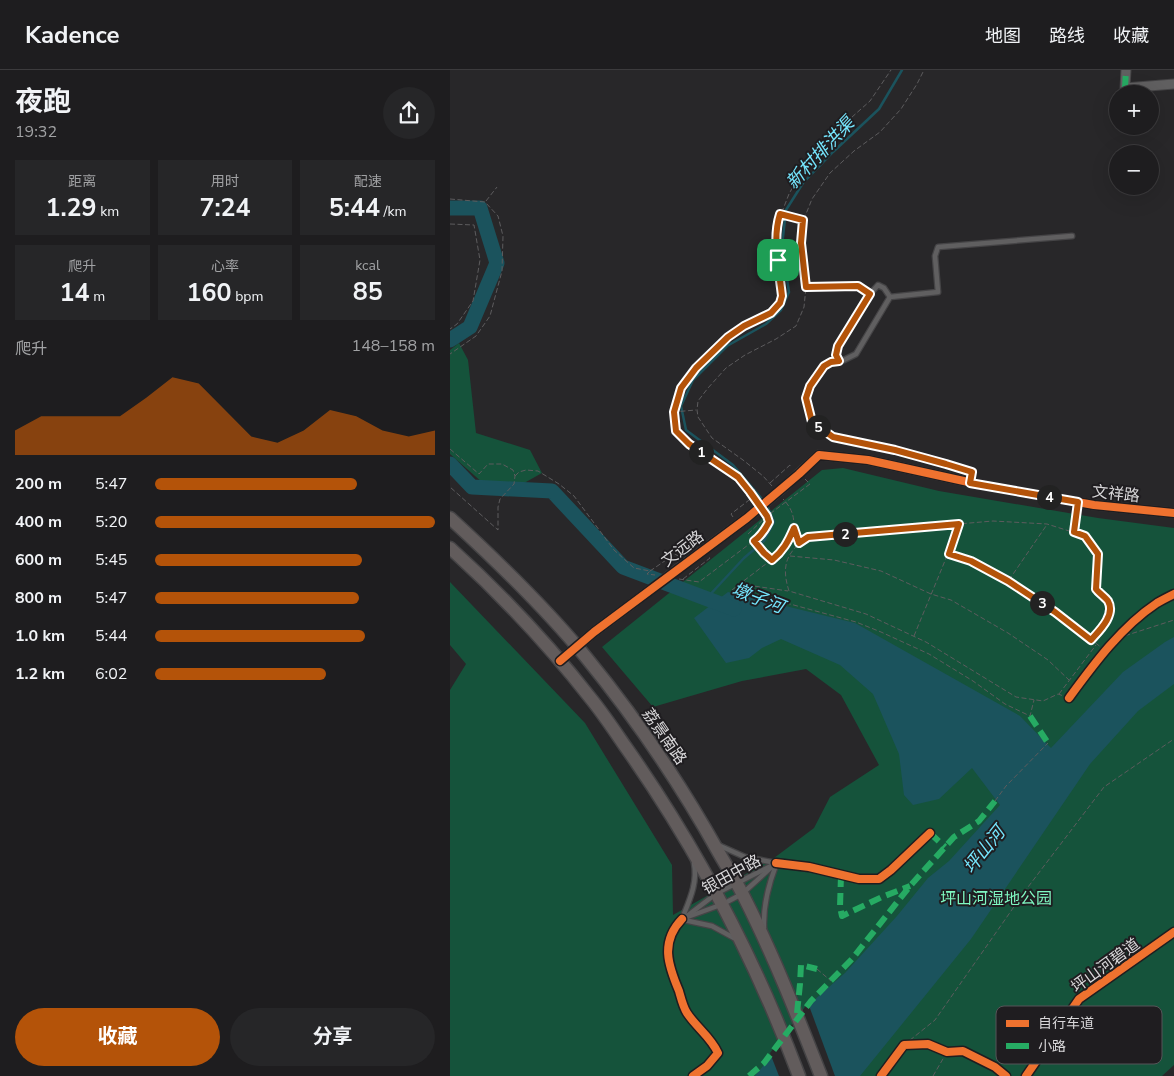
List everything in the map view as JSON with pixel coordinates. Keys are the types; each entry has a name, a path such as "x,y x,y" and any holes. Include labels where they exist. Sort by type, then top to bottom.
{"main road":[{"name":"荔景南路","path":"450,518 554,620 611,688 664,763 739,888 797,1012 821,1076"},
{"path":"450,548 509,606 560,661 593,701 640,768 691,848 720,899 783,1033 800,1076"}],"street":[{"path":"1126,70 1125,88 1174,84"},
{"name":"文祥路","path":"819,455 868,460 970,483 1094,505 1174,512"},
{"name":"文远路","path":"560,661 576,646 674,574 780,491 819,455"}],"lane":[{"path":"890,297 938,292 935,256 938,248 1072,236"},
{"path":"839,361 836,355 838,346 870,294 878,285 884,288 890,297"},
{"path":"890,297 856,354 824,366 810,386 806,398 812,422 833,437 903,453 972,472 970,483"},
{"path":"713,842 745,857 776,863 765,901 764,940"},
{"path":"691,848 695,867 694,887 682,920 712,926 730,935 742,945"},
{"name":"银田中路","path":"682,920 739,888 776,863"},
{"name":"银田中路","path":"682,920 739,888 776,863"}],"path":[{"path":"758,503 738,477 689,444 676,431 674,412 681,388 696,368 728,337 744,326 771,313 780,303 782,296 777,236 778,222 789,194 805,165 833,134 870,101 891,70"},
{"path":"799,543 793,517 780,491 743,460 712,438 698,417 698,401 726,368 796,326 804,307 806,287 801,243 803,220 812,199 830,174 854,151 880,132 900,110 924,70"},
{"path":"486,202 497,187"},
{"path":"450,199 486,202 498,216 503,236 502,271 490,316 476,336 450,354"},
{"path":"780,214 803,220"},
{"path":"450,224 474,225 480,260 473,301 457,324 450,329"},
{"path":"806,287 858,286 870,294"},
{"path":"674,412 697,410"},
{"path":"450,449 479,474 488,464 502,464 512,470 515,476 514,484 500,499 498,530 450,487"},
{"path":"770,483 790,465 792,468"},
{"path":"515,476 519,472 526,470 538,471 574,496 614,550 634,568 650,571 675,554 680,558"},
{"path":"748,534 767,516 810,484 805,479"},
{"path":"733,516 732,514 754,496"},
{"path":"1074,532 1078,502"},
{"path":"674,574 683,580 699,582 760,536 769,522 763,510"},
{"path":"789,591 785,578 786,562 797,545 808,537 993,522 1046,524 1085,536 1098,554 1096,589 1108,601 1110,608 1106,622 1091,640"},
{"path":"914,636 949,554 959,524"},
{"path":"1008,581 1046,524"},
{"path":"732,590 782,552 794,528"},
{"path":"754,541 772,560"},
{"path":"949,554 971,561 1008,581 1055,612 1096,644 1104,653 1128,628"},
{"path":"683,580 710,558 707,556"},
{"path":"790,556 834,560 881,571 931,594 951,600 1008,633 1048,660 1069,680"},
{"path":"650,571 648,574 656,575"},
{"path":"740,584 789,591 866,614 926,642 1016,696 1043,701 1058,694 1096,644"},
{"path":"760,588 757,594 856,622 929,654 973,681 1005,704 1030,716 1034,699"},
{"path":"1118,638 1174,620"},
{"path":"1058,694 1069,698 1075,690"},
{"path":"898,1053 904,1045 935,1020 1025,891 1104,787 1174,739"},
{"path":"995,801 1006,786 1048,743"},
{"path":"817,969 831,981"},
{"path":"904,1045 920,1044"},
{"path":"933,1076 948,1051"}],"green space":[{"path":"459,343 468,360 476,433 530,450 542,473 517,487 483,483 450,454 450,350"},
{"name":"坪山河湿地公园","path":"843,468 939,491 1098,518 1174,528 1174,1065 1162,1076 450,1076 450,690 466,664 450,645 450,582 585,723 672,865 673,915 774,858 814,828 830,797 879,765 841,695 806,669 742,681 653,707 602,647 822,470"}],"water":[{"name":"坪山河","path":"728,592 855,623 1020,716 1051,748 1123,672 1174,637 1174,684 1138,711 1090,764 971,939 860,1076 755,1076 812,1002 845,973 897,916 928,878 949,861 1000,805 972,768 939,799 913,805 904,795 899,754 873,694 840,665 781,639 762,648 749,658 726,663 694,618"}],"pier":[{"path":"808,1003 835,1076 779,1076 770,1053"}],"waterway":[{"name":"新村排洪渠","path":"706,599 744,558 764,541 774,522 767,505 733,465 686,430 681,406 693,380 727,346 766,324 781,310 789,292 782,246 786,210 803,183 879,109 902,70"},
{"name":"墩子河","path":"450,208 480,208 497,263 470,327 450,340"},
{"name":"墩子河","path":"450,464 472,487 552,491 623,567 734,609"}],"marked path":[{"path":"1125,85 1126,70"},
{"path":"1030,716 1048,743"},
{"path":"749,1076 764,1063 811,1001 852,959 910,886 954,837 979,821 995,801"},
{"path":"930,833 945,847"},
{"path":"841,875 840,907 842,916 910,886"},
{"path":"797,1013 801,965 817,969"}],"cycle path":[{"path":"560,661 594,632 747,518 819,455 868,460 982,485 1094,505 1174,513"},
{"path":"1069,698 1098,659 1132,623 1157,603 1174,594"},
{"path":"776,863 809,867 859,879 879,879 930,833"},
{"path":"682,919 675,928 668,945 669,963 686,1011 718,1053 707,1066 693,1076"},
{"name":"坪山河碧道","path":"1074,1006 1079,999 1174,932"},
{"path":"881,1076 904,1045 928,1044 947,1052 963,1051 995,1067 1006,1076"},
{"name":"坪山河碧道","path":"1026,1076 1034,1064"}],"route":[{"path":"780,214 786,214 803,220 801,243 806,287 858,286 870,294 838,346 836,355 839,361 831,362 824,366 810,386 806,398 812,422 833,437 895,450 972,472 970,483 1078,502 1074,532 1085,536 1098,554 1096,589 1108,601 1110,608 1106,622 1091,640 1055,612 1008,581 971,561 949,554 959,524 808,537 799,543 794,528 782,552 772,560 754,541 765,530 769,522 767,516 738,477 689,444 676,431 674,412 681,388 696,368 728,337 744,326 771,313 780,303 782,296 778,260 778,222 780,214"}]}
